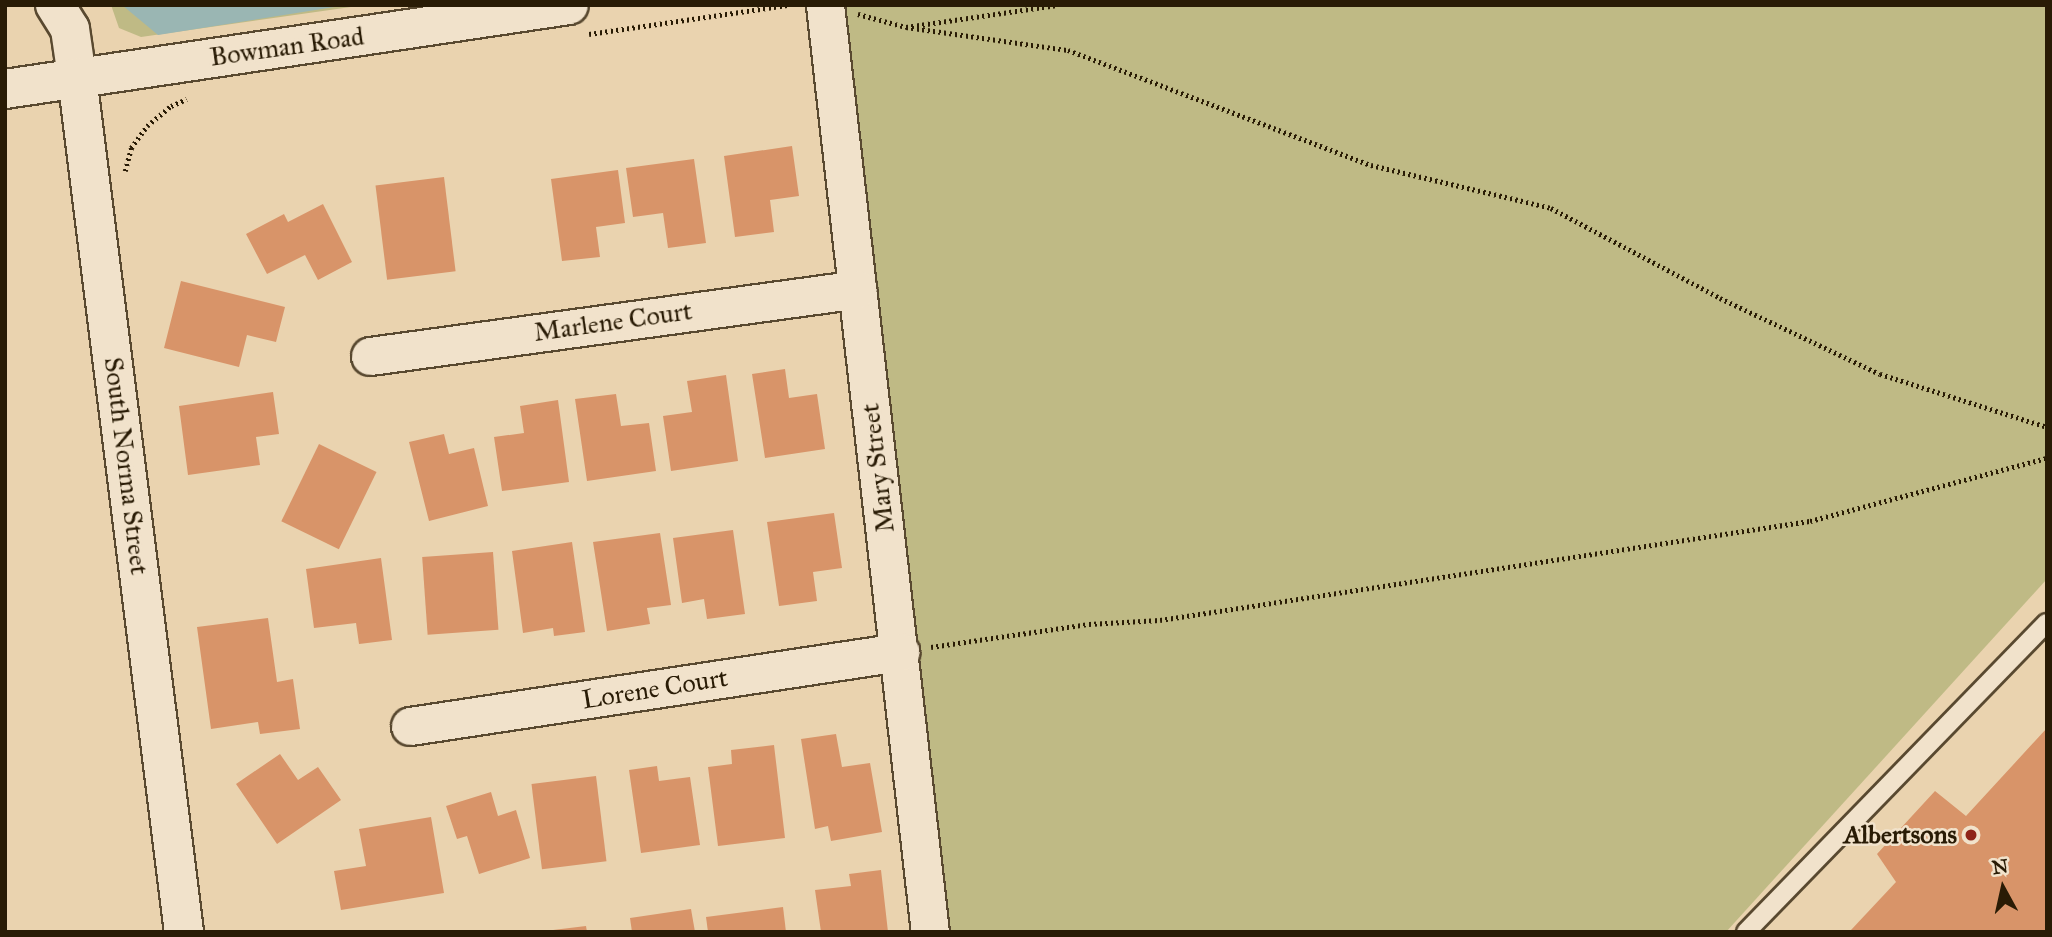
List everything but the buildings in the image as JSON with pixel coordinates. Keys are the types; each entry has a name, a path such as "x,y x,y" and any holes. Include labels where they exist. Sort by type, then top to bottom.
{"street":[{"name":"South Norma Street","path":"55,5 70,29 77,77 184,932"},
{"name":"Mary Street","path":"825,7 930,932"},
{"name":"Bowman Road","path":"5,89 77,77 575,20"},
{"name":"Marlene Court","path":"370,356 857,289"},
{"name":"Lorene Court","path":"410,726 900,652"}],"lane":[{"path":"1746,932 2047,623"}],"path":[{"path":"575,20 789,5"},
{"path":"906,27 1057,5"},
{"path":"825,7 906,27 1068,50 1371,165 1551,208 1720,298 1880,374 2047,427"},
{"path":"123,186 131,148 147,126 171,106 200,94"},
{"path":"900,652 1088,624 1160,620 1810,522 2047,458"}],"shaded area":[{"path":"111,5 365,5 141,37 119,28"},
{"path":"834,5 2047,5 2047,579 1726,932 944,932"}],"water":[{"path":"122,5 347,5 158,35"}],"place":[{"name":"Albertsons","path":"1971,835"}]}
